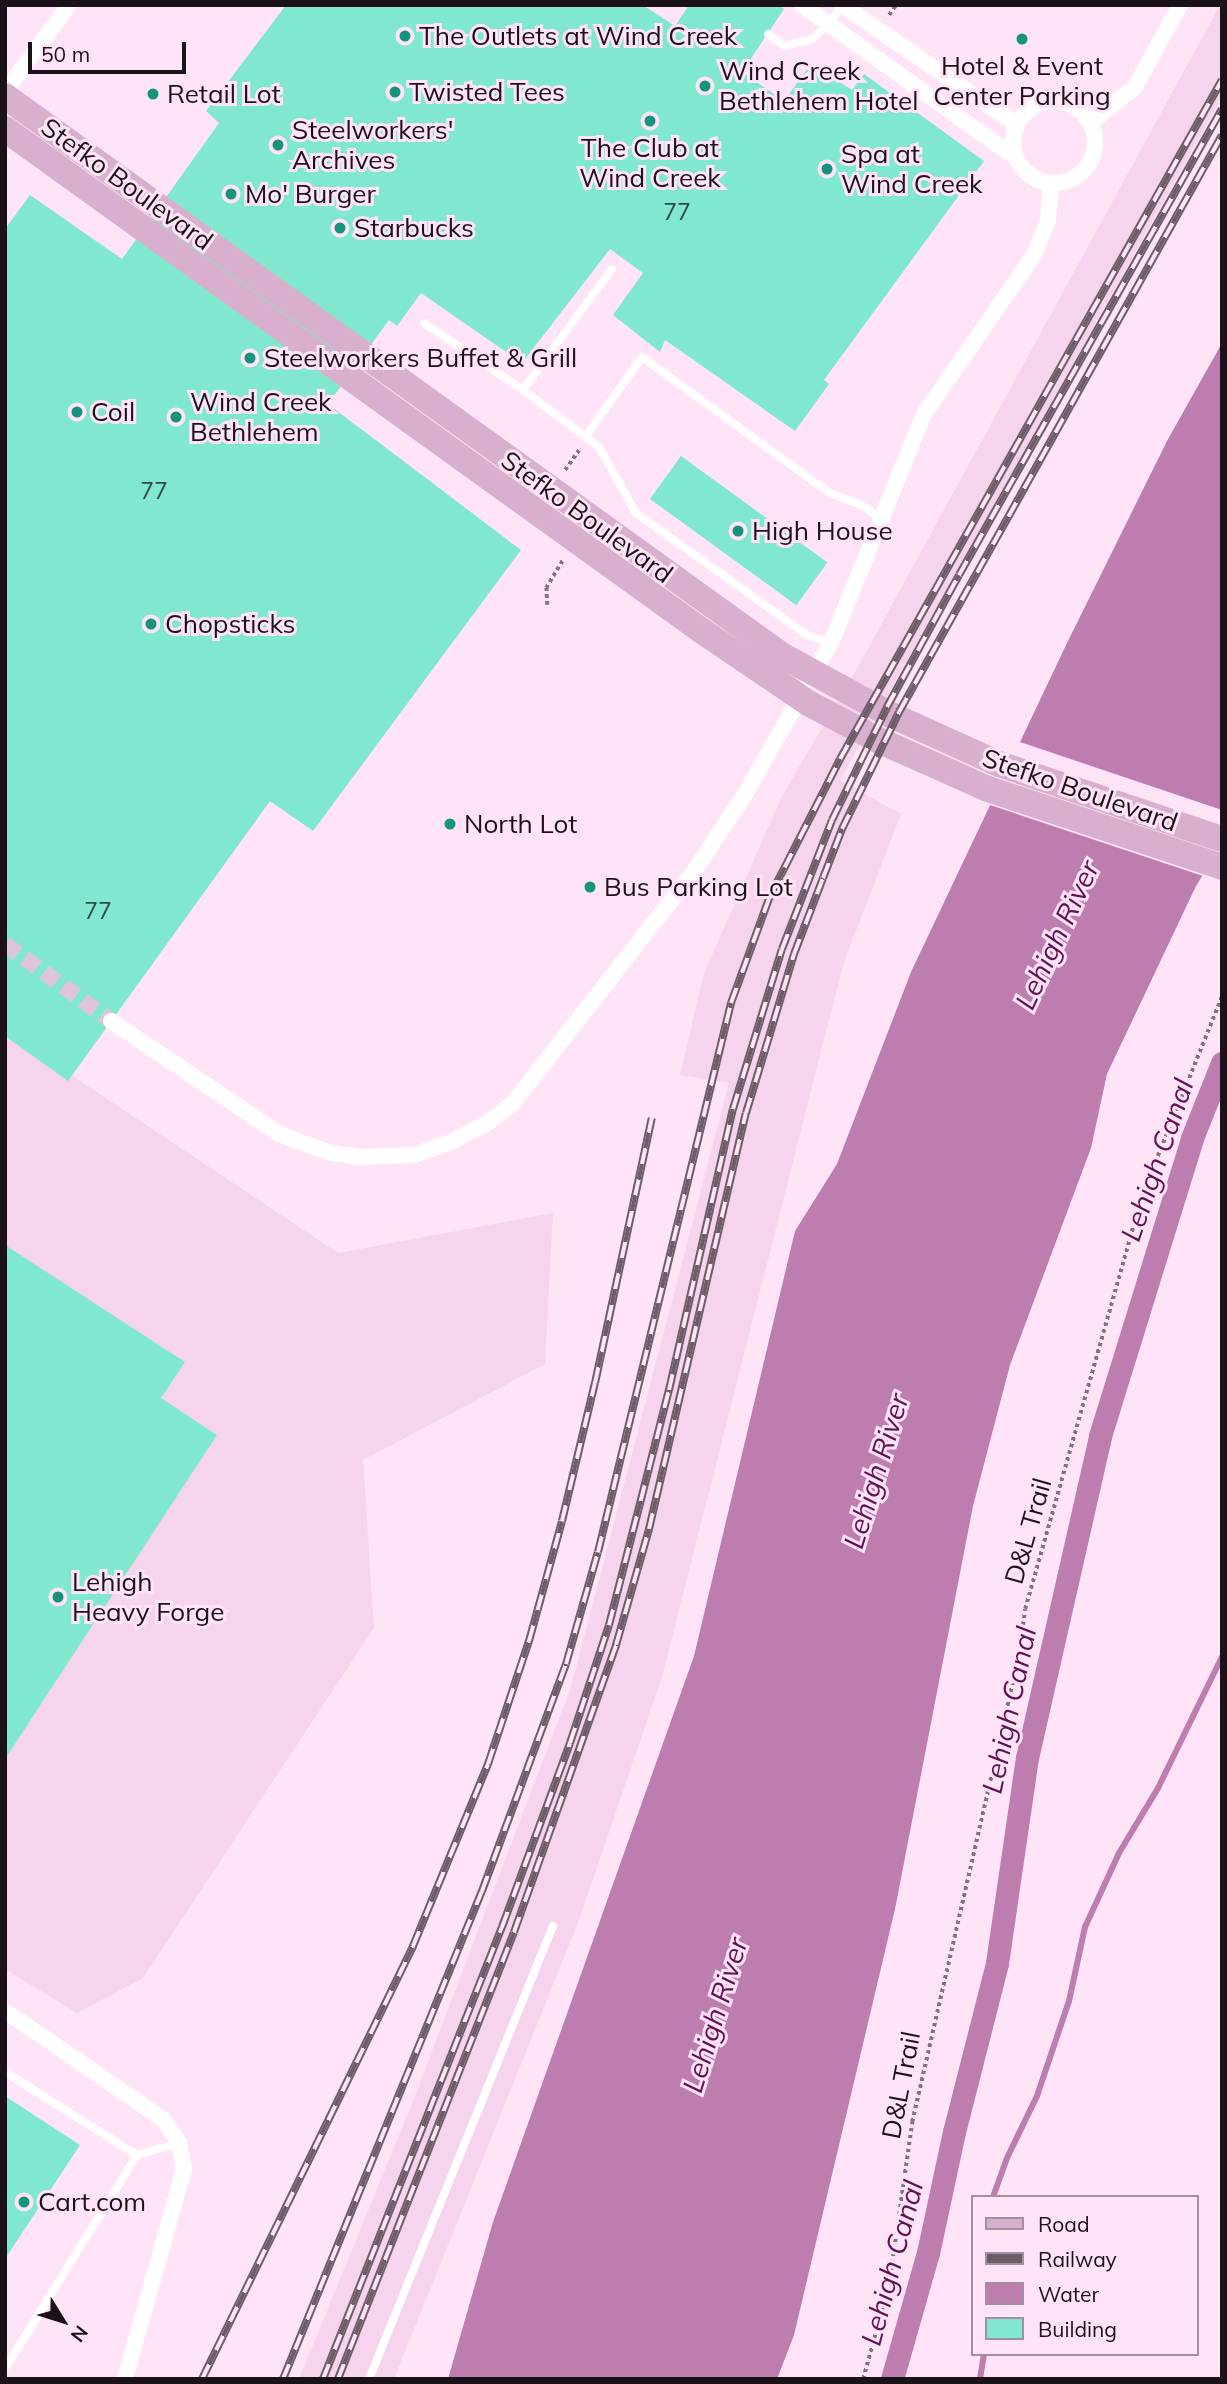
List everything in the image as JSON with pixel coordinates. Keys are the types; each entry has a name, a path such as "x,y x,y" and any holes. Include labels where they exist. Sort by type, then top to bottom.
{"main road":[{"name":"Stefko Boulevard","path":"5,94 783,656 891,715 999,764 1222,839"},
{"name":"Stefko Boulevard","path":"5,129 680,616 810,704 878,740 988,789 1222,867"}],"street":[{"path":"5,94 69,5"},
{"path":"802,5 1016,158 1033,178 1051,183 1072,179 1091,160 1095,147 1090,123 1080,110 1055,101 1029,108 1017,125 1012,145 1016,158"},
{"path":"842,5 1017,125"},
{"path":"1090,123 1135,87 1180,5"},
{"path":"111,1021 232,1103 297,1142 331,1153 390,1157 414,1155 453,1141 489,1122 529,1086 693,873 744,796 831,643 924,414 1034,255 1048,220 1051,183"},
{"path":"5,2011 163,2119 179,2143 184,2169 125,2379"}],"lane":[{"path":"768,34 784,46 812,39 829,24 842,5"},
{"path":"523,390 612,269"},
{"path":"424,323 523,390 599,447 636,513 807,635 831,643"},
{"path":"585,437 642,357 830,492 862,505 881,519"},
{"path":"369,2379 553,1926"},
{"path":"5,2072 137,2155"},
{"path":"5,2369 137,2155 179,2143"}],"path":[{"path":"547,605 546,588 564,555"},
{"name":"D&L Trail","path":"863,2379 889,2284 912,2122 1019,1653 1026,1609 1142,1195 1222,996"}],"shaded area":[{"path":"1220,5 1222,97 840,780 901,814 843,965 662,1677 578,1923 394,2379 299,2379 411,2106 571,1687 729,1083 680,1075 704,973 782,796 859,665"},
{"path":"5,1031 338,1253 553,1213 545,1364 363,1460 374,1628 143,1978 77,2013 5,1969"}],"water":[{"name":"Lehigh River","path":"1222,343 1222,844 1196,886 1107,1074 1091,1148 1010,1365 973,1506 895,1909 794,2335 777,2379 448,2379 493,2222 694,1656 795,1231 837,1164 911,972 1066,645 1167,441"}],"pier":[{"path":"1017,741 1222,810 1222,851 1206,877 987,804"}],"building":[{"name":"Wind Creek Bethlehem","path":"286,5 643,5 675,26 689,5 779,5 784,9 742,72 784,101 811,64 852,90 864,74 984,161 824,380 829,384 795,431 665,340 660,352 613,315 643,273 610,249 522,363 421,293 397,326 389,320 328,404 521,550 313,831 270,801 68,1081 5,1036 5,229 30,195 122,259 219,123 206,111"},
{"name":"High House","path":"681,456 827,562 796,605 650,499"},
{"name":"Lehigh Heavy Forge","path":"5,1245 185,1362 161,1398 217,1435 5,1759"},
{"name":"Cart.com","path":"5,2096 80,2145 5,2259"}],"waterway":[{"name":"Lehigh Canal","path":"892,2379 928,2253 954,2132 997,1963 1027,1758 1100,1436 1192,1138 1222,1063"},
{"path":"994,2195 1007,2158 1037,2096 1069,2001 1085,1927 1119,1853 1158,1788 1222,1657"},
{"path":"980,2379 984,2356"}],"tunnel":[{"path":"5,944 111,1021"}],"railway":[{"path":"283,2379 482,1891 566,1664 598,1552 731,1003 770,896 840,759 1222,80"},
{"path":"323,2379 502,1927 570,1743 609,1625 669,1390 733,1109 782,949 832,820 887,707 959,575 1222,109"},
{"path":"338,2379 514,1932 616,1645 649,1529 746,1113 794,954 842,829 899,712 1222,135"},
{"path":"202,2379 413,1946 488,1764 529,1641 562,1521 595,1383 652,1118"}],"place":[{"name":"The Outlets at Wind Creek","path":"405,36"},
{"name":"Hotel & Event Center Parking","path":"1022,39"},
{"name":"Wind Creek Bethlehem Hotel","path":"705,86"},
{"name":"Twisted Tees","path":"395,92"},
{"name":"Retail Lot","path":"153,94"},
{"name":"The Club at Wind Creek","path":"650,121"},
{"name":"Steelworkers' Archives","path":"278,145"},
{"name":"Spa at Wind Creek","path":"827,169"},
{"name":"Mo' Burger","path":"231,194"},
{"name":"Starbucks","path":"340,228"},
{"name":"Steelworkers Buffet & Grill","path":"250,358"},
{"name":"Coil","path":"77,412"},
{"name":"Wind Creek Bethlehem","path":"176,417"},
{"name":"High House","path":"738,531"},
{"name":"Chopsticks","path":"151,624"},
{"name":"North Lot","path":"450,824"},
{"name":"Bus Parking Lot","path":"590,887"},
{"name":"Lehigh Heavy Forge","path":"58,1597"},
{"name":"Cart.com","path":"24,2202"}]}
